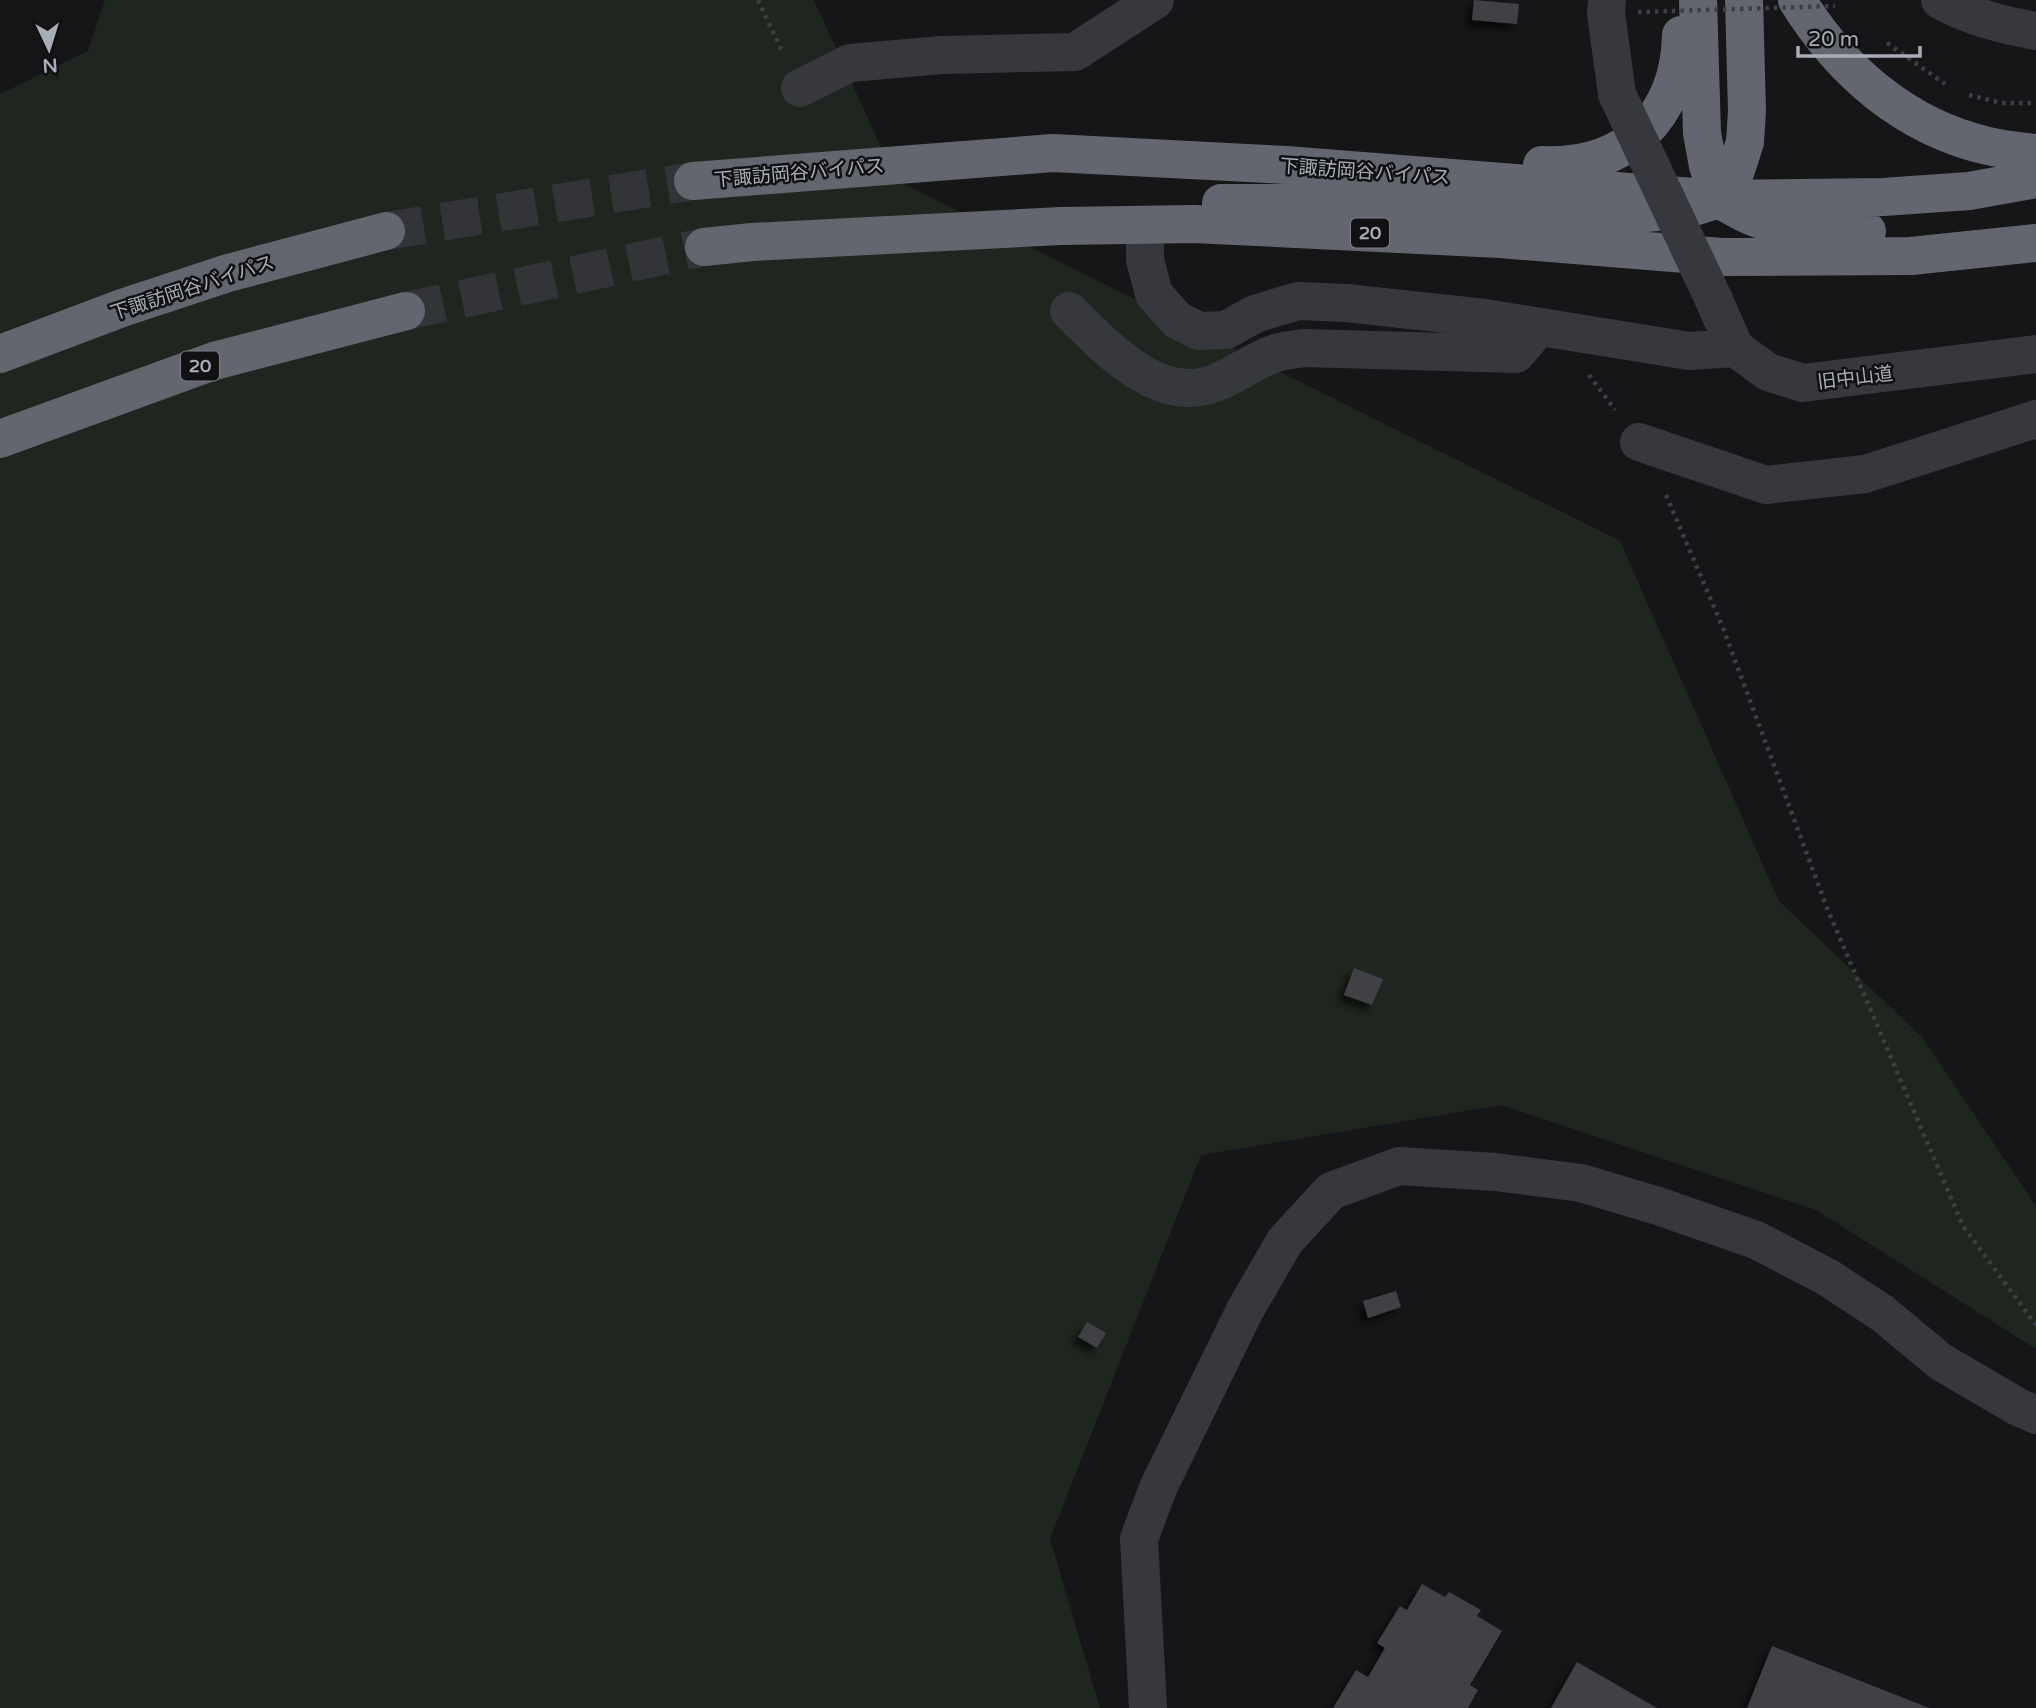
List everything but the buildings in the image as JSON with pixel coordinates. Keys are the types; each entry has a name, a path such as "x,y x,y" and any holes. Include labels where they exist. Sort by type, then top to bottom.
{"highway":[{"path":"1286,165 1373,156 1548,165 1586,163 1617,151 1644,131 1662,109 1675,83 1680,46 1681,0"},
{"path":"1698,0 1702,133 1707,166 1719,199 1754,217 1791,227 1835,231 1912,230 2036,217"},
{"path":"879,236 998,208 1268,202 1398,203 1604,217 1688,209 1719,199 1736,170 1745,142 1747,111 1744,0"},
{"path":"1797,0 1816,31 1847,68 1889,103 1937,128 1987,146 2036,153"},
{"name":"下諏訪岡谷バイパス","path":"693,181 1053,153 1286,165 1719,199 1883,197 1969,191 2036,179"},
{"name":"20","path":"704,247 752,242 1061,226 1194,224 1487,238 1722,257 1911,256 2036,243"},
{"name":"下諏訪岡谷バイパス","path":"0,354 122,308 228,273 386,231"},
{"name":"20","path":"0,439 214,361 406,311"}],"street":[{"path":"800,88 850,63 942,55 1075,52 1155,0"},
{"path":"1940,0 1959,11 2007,26 2036,31"},
{"path":"1146,226 1145,260 1154,295 1177,320 1199,331 1226,330 1255,314 1298,301 1346,303 1485,318 1689,351 1735,348 1617,94 1606,13 1622,6"},
{"path":"1069,310 1128,365 1175,388 1212,384 1275,353 1304,348 1516,354 1547,328"},
{"name":"旧中山道","path":"1735,348 1768,372 1802,383 2036,354"},
{"path":"1639,442 1766,485 1864,474 2036,419"},
{"path":"1148,1708 1139,1539 1158,1488 1245,1310 1285,1241 1331,1191 1399,1166 1496,1172 1581,1183 1756,1240 1827,1277 1882,1313 1941,1362 2036,1415"}],"path":[{"path":"758,0 800,88"},
{"path":"1622,6 1835,6 1846,14"},
{"path":"1879,37 1945,85"},
{"path":"1968,95 2002,103 2036,103"},
{"path":"1547,328 1650,458 1723,628 1826,908 1963,1226 2036,1325"}],"shaded area":[{"path":"105,0 814,0 896,180 1620,541 1779,901 1922,1037 2036,1206 2036,1349 1816,1210 1501,1105 1201,1155 1050,1539 1100,1708 0,1708 0,94 88,51"}],"tunnel":[{"path":"386,231 693,181"},
{"path":"406,311 704,247"}]}
